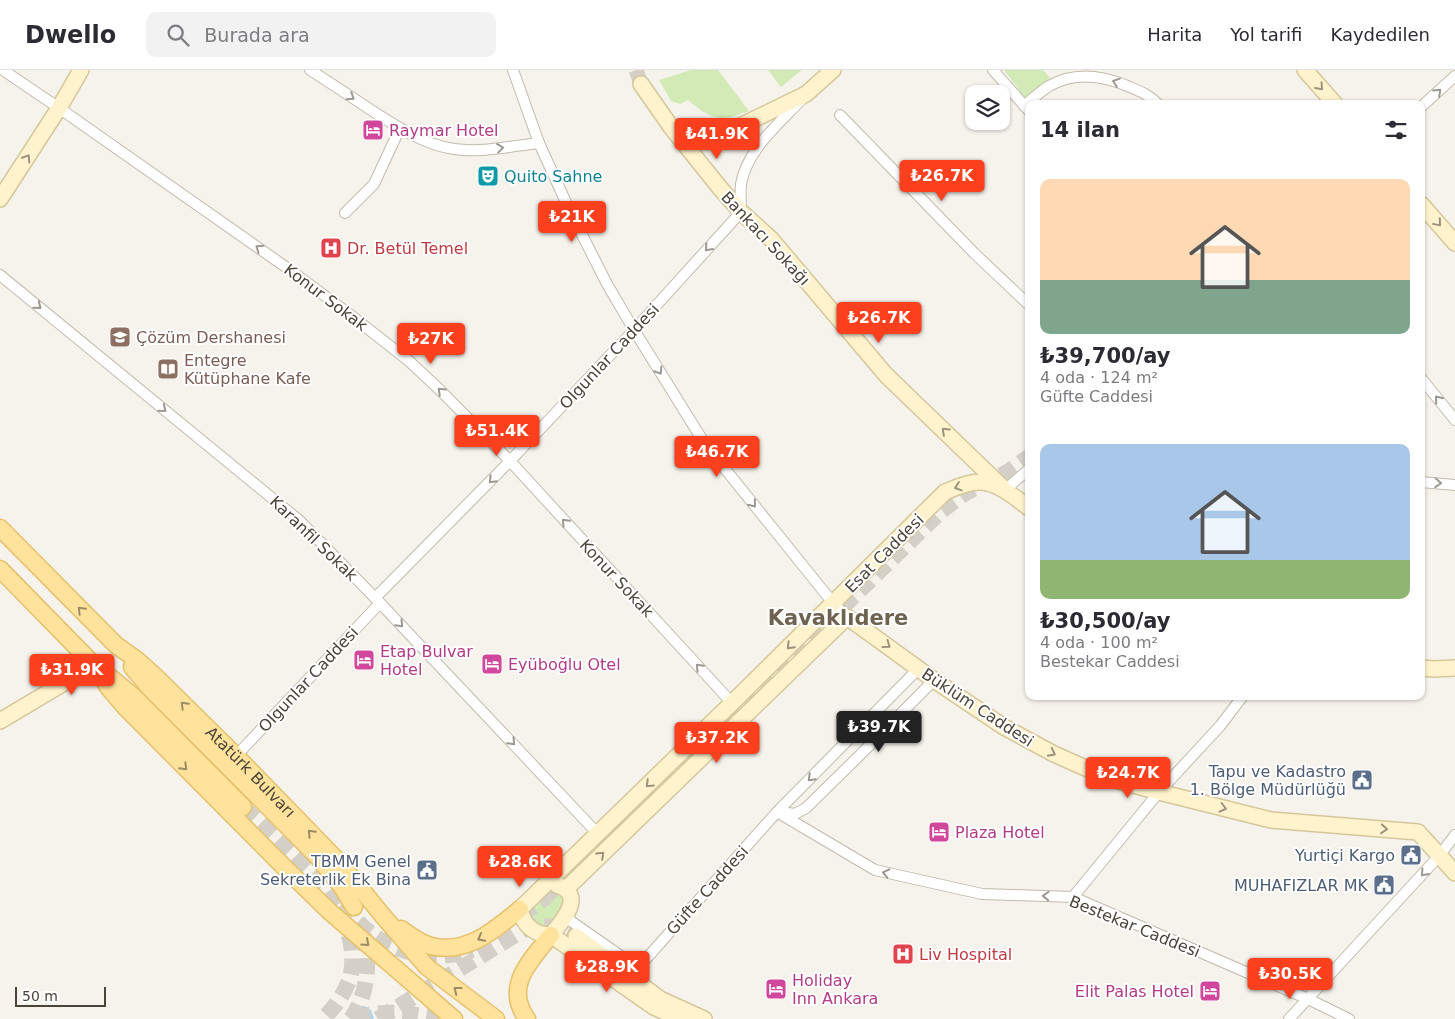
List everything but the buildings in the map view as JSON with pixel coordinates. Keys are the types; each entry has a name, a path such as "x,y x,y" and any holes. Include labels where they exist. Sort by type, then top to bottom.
{"main road":[{"name":"Atatürk Bulvarı","path":"0,528 116,645 157,678 236,756 339,862 427,967 496,1019"},
{"path":"0,569 94,665 134,698 243,807"},
{"path":"116,645 131,667 150,687 317,856 342,887 354,907"},
{"path":"94,665 108,687 125,707 283,866 329,911 454,1019"},
{"path":"383,916 430,946 456,948 487,935 520,909"},
{"path":"527,1019 519,1003 517,991 519,980 532,958 551,935"}],"street":[{"name":"Konur Sokak","path":"3,70 290,270 409,361 510,461 732,703"},
{"path":"0,199 59,108 81,70"},
{"path":"310,70 400,128 419,138 452,149 487,149 538,143"},
{"path":"513,70 538,143 607,284 634,330 705,444 833,603 847,617"},
{"path":"741,212 741,183 750,159 771,132 806,94 833,70"},
{"path":"993,70 1025,107"},
{"path":"1305,70 1331,100"},
{"path":"1035,100 1050,86 1068,78 1084,75 1112,79 1149,95 1154,100"},
{"path":"1425,103 1455,76"},
{"name":"Bankacı Sokağı","path":"644,83 671,126 741,212 771,239 886,375 1005,490"},
{"path":"671,126 695,134 718,134 748,123 806,94"},
{"path":"840,115 974,253 1025,301"},
{"path":"344,212 374,184 400,128"},
{"path":"1425,209 1455,243"},
{"name":"Olgunlar Caddesi","path":"236,756 378,600 634,330 741,212"},
{"name":"Karanfil Sokak","path":"0,275 285,508 378,600 598,834"},
{"path":"1425,383 1455,420"},
{"path":"1005,490 1025,472"},
{"name":"Esat Caddesi","path":"520,909 945,492 960,485 981,482 1005,490 1025,505"},
{"path":"1425,482 1455,485"},
{"name":"Esat Caddesi","path":"566,889 847,617"},
{"name":"Büklüm Caddesi","path":"847,617 934,680 1004,727 1054,754 1108,778 1271,820 1418,832 1455,872"},
{"path":"0,722 94,665"},
{"name":"Güfte Caddesi","path":"565,917 638,968 777,812 919,668"},
{"path":"1425,668 1455,668"},
{"path":"777,812 795,814 806,808 934,680"},
{"path":"1073,897 1159,792 1220,726 1240,700"},
{"path":"847,742 860,755"},
{"name":"Bestekar Caddesi","path":"777,812 875,870 982,894 1073,897 1308,999 1349,1019"},
{"path":"1289,1019 1439,856 1455,835"},
{"path":"541,888 549,885 559,885 566,889 571,897 571,906 551,935"},
{"path":"520,909 521,917 531,929 537,933 551,935 654,1007 681,1019"},
{"path":"576,936 660,999 704,1019"}],"green space":[{"path":"691,70 718,70 749,111 723,118 703,112 688,100 680,104 671,101 659,80"},
{"path":"768,70 802,70 781,87"},
{"path":"1004,70 1043,70 1050,78 1026,99"},
{"path":"549,885 571,897 551,935 521,917"}],"water":[{"path":"360,1006 371,1010 374,1019 350,1019 353,1010"}],"tunnel":[{"path":"636,70 641,84"},
{"path":"547,896 942,511 965,494 1008,471 1025,459"},
{"path":"243,807 323,886 334,901 345,922 351,945 352,969 344,992 323,1019"},
{"path":"520,916 547,896"},
{"path":"341,905 379,939 389,945 412,953 436,956 472,950"},
{"path":"378,1019 525,929 551,926 576,936"},
{"path":"351,1019 361,999 366,979 367,957 364,935"},
{"path":"355,1019 387,1013 441,1019"}],"place":[{"name":"Raymar Hotel","path":"373,130"},
{"name":"Quito Sahne","path":"488,176"},
{"name":"Dr. Betül Temel","path":"331,248"},
{"name":"Çözüm Dershanesi","path":"120,337"},
{"name":"Entegre Kütüphane Kafe","path":"168,369"},
{"name":"Etap Bulvar Hotel","path":"364,660"},
{"name":"Eyüboğlu Otel","path":"492,664"},
{"name":"Tapu ve Kadastro 1. Bölge Müdürlüğü","path":"1362,780"},
{"name":"Plaza Hotel","path":"939,832"},
{"name":"Yurtiçi Kargo","path":"1411,855"},
{"name":"TBMM Genel Sekreterlik Ek Bina","path":"427,870"},
{"name":"MUHAFIZLAR MK","path":"1384,885"},
{"name":"Liv Hospital","path":"903,954"},
{"name":"Holiday Inn Ankara","path":"776,989"},
{"name":"Elit Palas Hotel","path":"1210,991"}],"district":[{"name":"Kavaklıdere","path":"838,618"}]}
